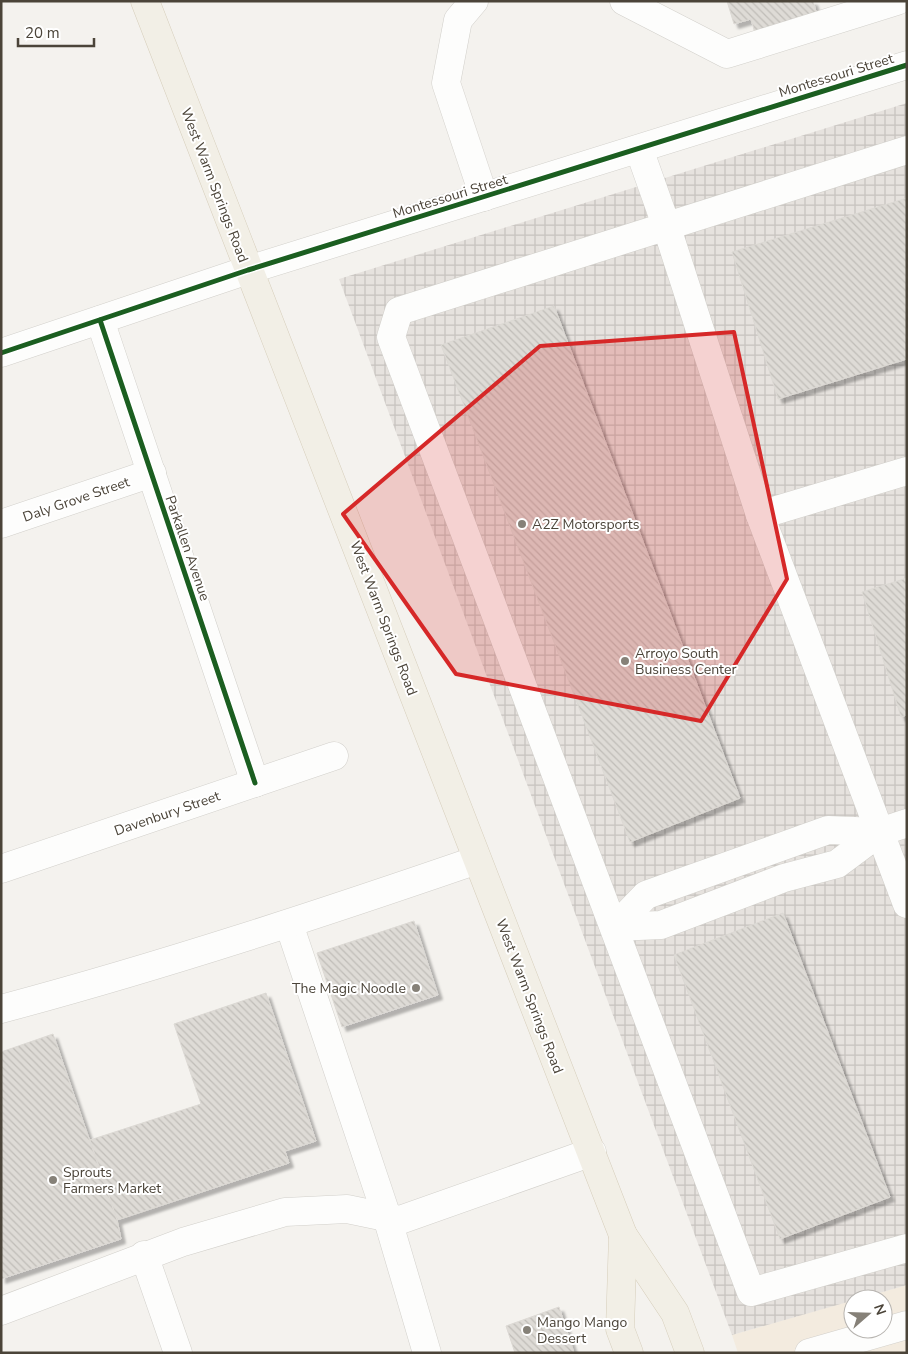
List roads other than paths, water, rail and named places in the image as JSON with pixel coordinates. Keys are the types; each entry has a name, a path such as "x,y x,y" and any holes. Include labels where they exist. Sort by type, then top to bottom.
{"main road":[{"name":"West Warm Springs Road","path":"144,1 624,1235 675,1313 690,1353"},
{"name":"West Warm Springs Road","path":"624,1235 620,1329 629,1353"}],"street":[{"path":"474,1 458,20 446,83 484,197"},
{"path":"624,1 727,54 897,1"},
{"name":"Montessouri Street","path":"1,354 248,270 907,65"},
{"path":"638,149 666,225 760,515 907,904"},
{"path":"907,150 399,311 391,338 490,604 615,927 752,1292 907,1248"},
{"name":"Parkallen Avenue","path":"100,320 255,783"},
{"path":"760,515 907,471"},
{"name":"Daly Grove Street","path":"1,524 152,473"},
{"name":"Davenbury Street","path":"1,869 334,756"},
{"path":"615,927 646,895 828,830 880,832 907,824"},
{"path":"1,1009 72,990 289,924 478,860"},
{"path":"289,924 387,1217 427,1353"},
{"path":"1,1311 144,1256 285,1212 347,1209 400,1220 592,1152"},
{"path":"144,1256 178,1353"},
{"path":"808,1353 907,1325"}],"place":[{"name":"A2Z Motorsports","path":"522,524"},
{"name":"Arroyo South Business Center","path":"625,661"},
{"name":"The Magic Noodle","path":"416,988"},
{"name":"Sprouts Farmers Market","path":"53,1180"},
{"name":"Mango Mango Dessert","path":"527,1330"}]}
